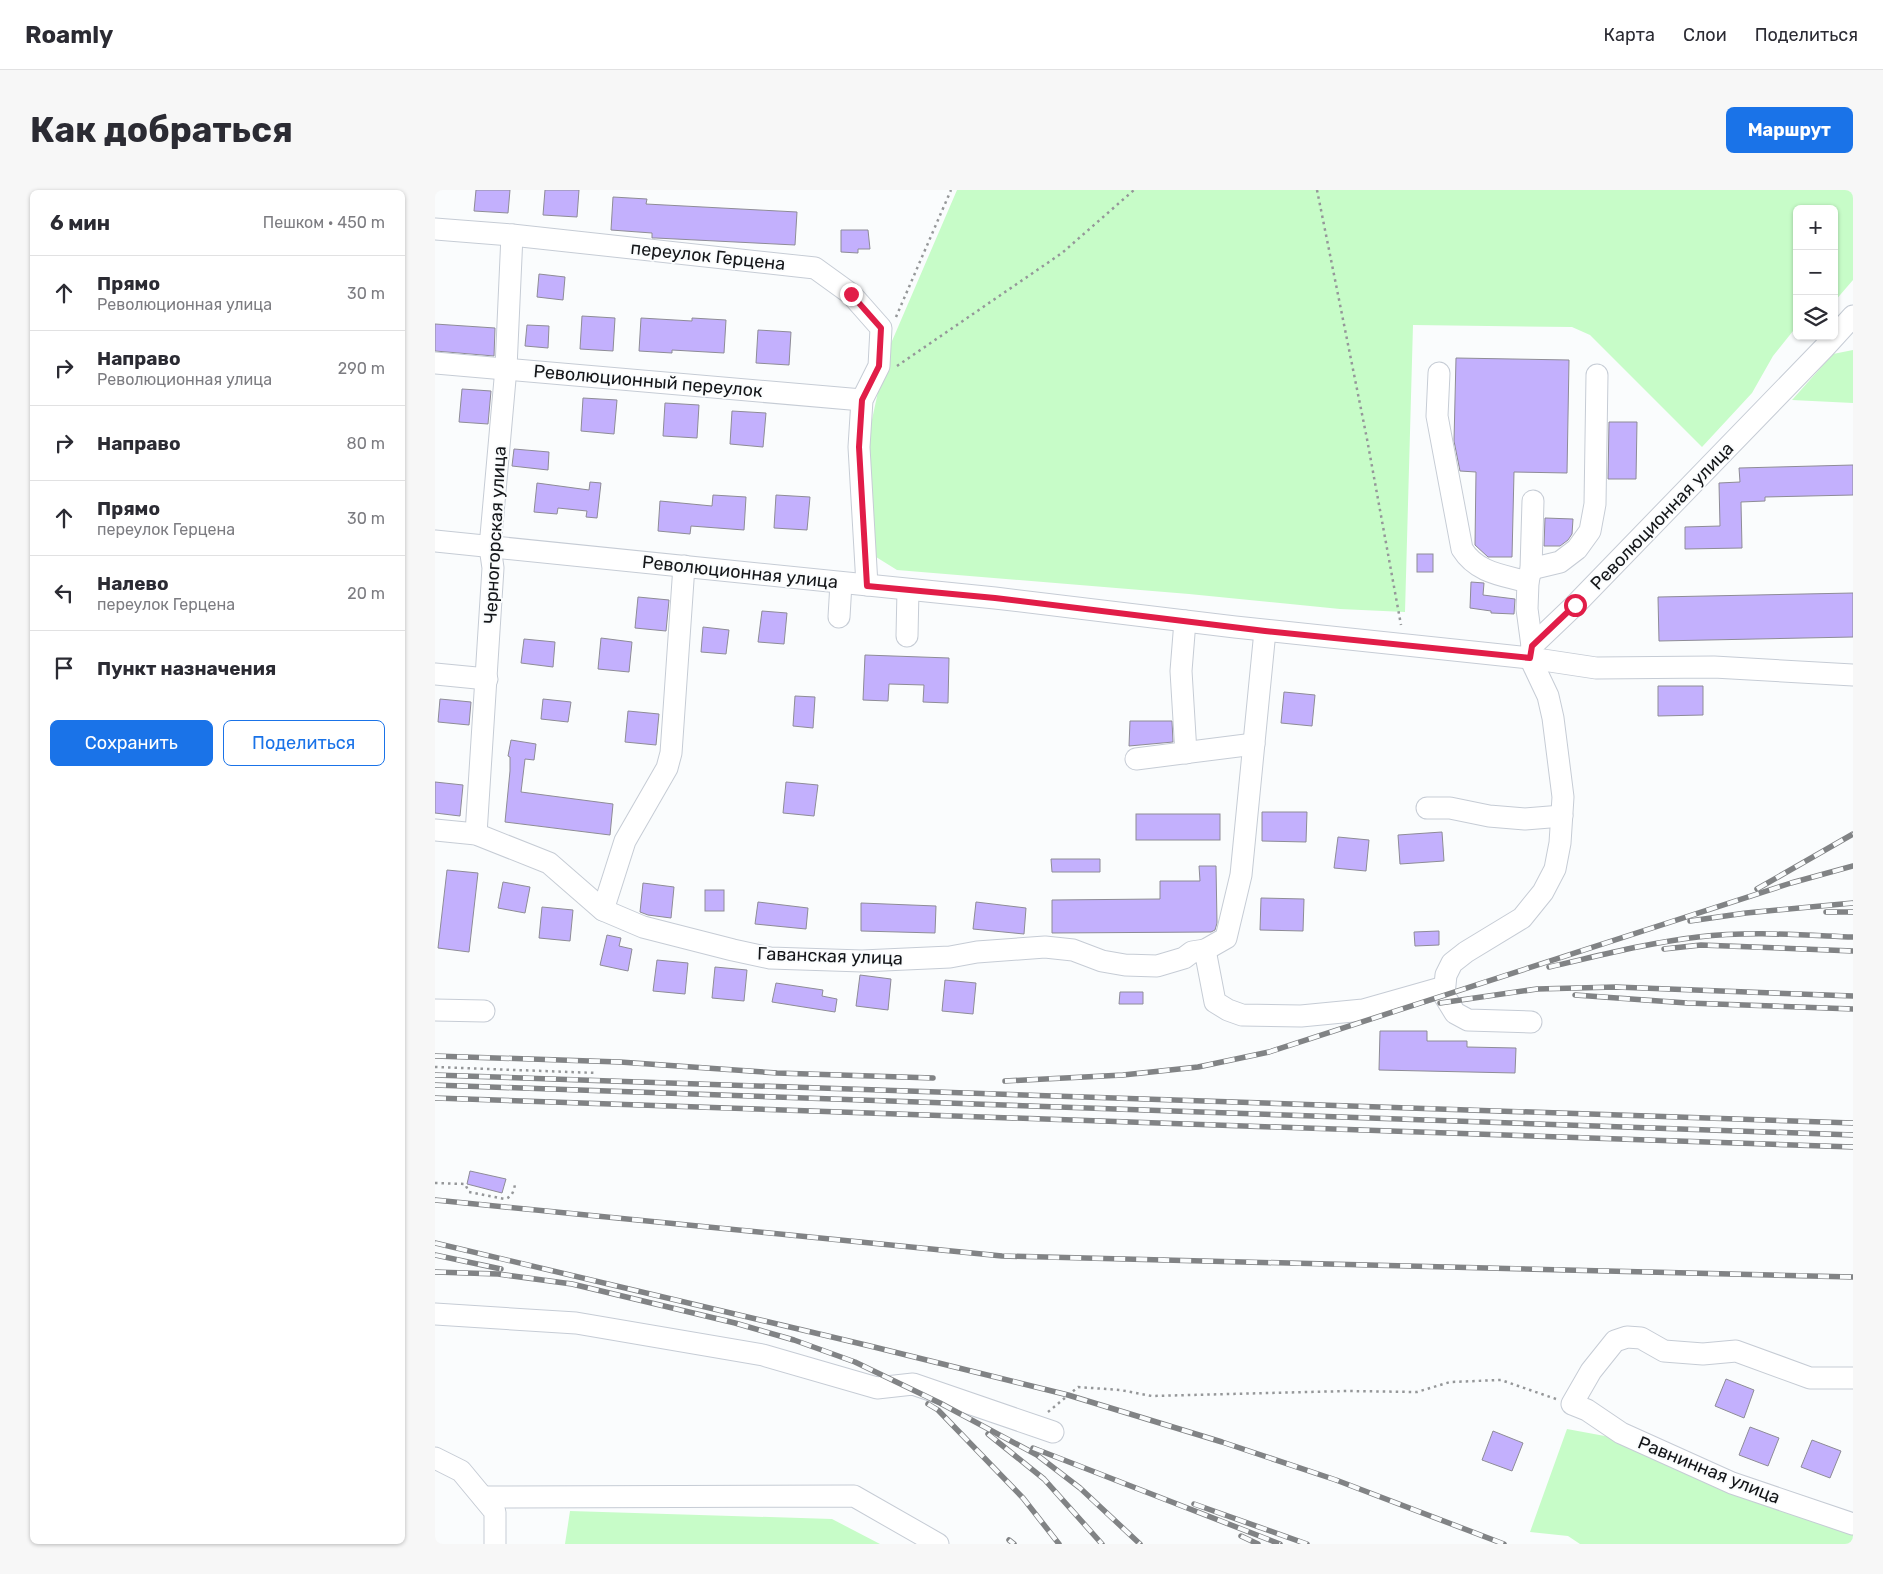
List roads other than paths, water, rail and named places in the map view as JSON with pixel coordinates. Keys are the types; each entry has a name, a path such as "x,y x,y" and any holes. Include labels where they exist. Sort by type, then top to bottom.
{"street":[{"name":"переулок Герцена","path":"435,229 512,235 815,268 851,294 881,328 879,366 862,400"},
{"name":"Черногорская улица","path":"476,834 493,568 490,546 505,368 512,235"},
{"name":"Революционная улица","path":"435,541 995,598 1265,631 1404,645 1531,652 1853,316"},
{"name":"Революционный переулок","path":"435,363 862,400"},
{"path":"1439,373 1437,416 1462,549 1469,561 1485,570 1529,576 1561,562 1577,549 1590,531 1595,504 1597,375"},
{"path":"862,400 859,447 867,586"},
{"path":"1531,1022 1469,1020 1455,1013 1444,995 1444,987 1445,975 1453,963 1466,952 1522,918 1543,892 1555,869 1560,843 1563,797 1553,718 1548,696 1531,652 1527,608 1533,501"},
{"path":"603,910 625,841 667,768 671,753 684,566"},
{"path":"839,617 841,583"},
{"path":"907,636 908,590"},
{"path":"1185,621 1181,671 1185,753"},
{"name":"Гаванская улица","path":"435,830 476,834 549,863 603,910 643,927 770,958 862,961 950,957 977,952 1045,947 1073,950 1102,961 1125,965 1157,966 1184,958 1192,952 1205,950 1226,938 1241,876 1265,631"},
{"path":"1531,652 1596,668 1714,667 1853,675"},
{"path":"435,674 487,679"},
{"path":"1136,759 1254,744"},
{"path":"1427,808 1450,808 1489,816 1525,819 1562,816"},
{"path":"1205,950 1215,1002 1228,1010 1242,1015 1301,1016 1363,1010 1444,987"},
{"path":"435,1010 484,1011"},
{"path":"435,1314 576,1323 763,1355 877,1388 913,1384 1053,1432"},
{"name":"Равнинная улица","path":"1853,1378 1810,1378 1736,1351 1703,1354 1664,1351 1641,1338 1627,1337 1615,1341 1591,1371 1571,1404 1587,1410 1621,1433 1732,1483 1853,1524"},
{"path":"435,1458 461,1471 495,1512 495,1544"},
{"path":"483,1498 854,1496 938,1544"}],"railway":[{"path":"1757,889 1853,834"},
{"path":"1005,1081 1123,1075 1198,1067 1269,1052 1791,883 1853,866"},
{"path":"1690,921 1746,913 1853,903"},
{"path":"1826,912 1853,912"},
{"path":"1549,967 1641,946 1717,935 1756,934 1853,937"},
{"path":"1664,949 1701,945 1853,951"},
{"path":"1440,1003 1537,989 1616,987 1853,996"},
{"path":"1575,995 1687,1003 1853,1009"},
{"path":"435,1056 620,1062 777,1073 933,1078"},
{"path":"435,1075 1853,1123"},
{"path":"435,1085 1853,1135"},
{"path":"435,1098 1853,1147"},
{"path":"435,1200 1002,1256 1853,1277"},
{"path":"435,1243 1068,1395 1222,1442 1336,1480 1504,1544"},
{"path":"435,1255 501,1269"},
{"path":"435,1272 498,1274 572,1284 735,1323 794,1340 855,1362 940,1403 1037,1455 1080,1488 1140,1544"},
{"path":"928,1404 938,1410 1023,1498 1059,1544"},
{"path":"988,1434 1044,1479 1102,1544"},
{"path":"1033,1448 1280,1544"},
{"path":"1194,1504 1307,1544"},
{"path":"1241,1536 1258,1544"},
{"path":"1009,1540 1014,1544"}]}
